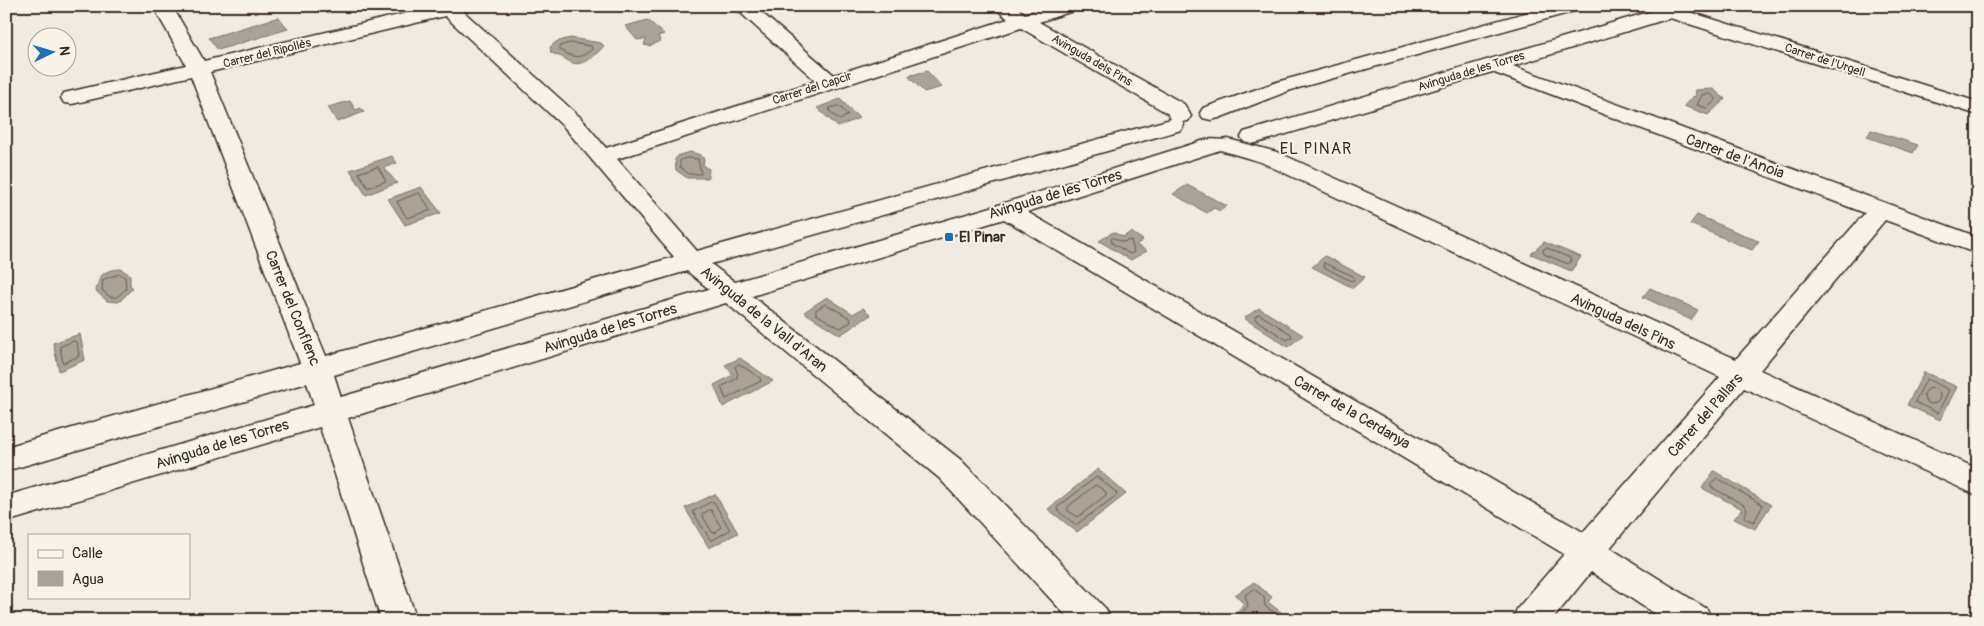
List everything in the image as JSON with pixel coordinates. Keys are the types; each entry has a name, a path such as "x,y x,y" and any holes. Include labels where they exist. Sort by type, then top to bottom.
{"street":[{"name":"Carrer del Conflenc","path":"162,6 199,70 317,369 399,620"},
{"path":"742,6 830,82"},
{"name":"Avinguda dels Pins","path":"1002,6 1023,21 1176,109 1179,134 1185,138 1220,145 1258,144 1741,375 1978,483"},
{"name":"Carrer del Capcir","path":"601,157 1070,6"},
{"path":"1211,114 1284,86 1541,9 1572,6"},
{"name":"Carrer del Ripollès","path":"72,98 199,70 453,7"},
{"name":"Avinguda de la Vall d'Aran","path":"453,7 572,122 691,262 950,468 1093,620"},
{"name":"Avinguda de les Torres","path":"1258,144 1492,65 1681,9"},
{"name":"Carrer de l'Urgell","path":"1681,9 1978,109"},
{"name":"Carrer de l'Anoia","path":"1492,65 1978,246"},
{"path":"6,459 691,262 1177,120 1194,113 1238,119 1248,124 1254,131 1258,144"},
{"name":"Avinguda de les Torres","path":"6,508 1220,145"},
{"name":"Carrer de la Cerdanya","path":"1007,210 1587,551 1694,620"},
{"name":"Carrer del Pallars","path":"1530,620 1587,551 1741,375 1881,210"}],"water":[{"path":"279,17 288,29 218,50 209,38"},
{"path":"648,20 664,34 658,36 659,42 649,46 644,45 646,39 637,40 625,26"},
{"path":"570,38 601,43 604,46 590,59 577,64 551,53 550,47 556,42"},
{"path":"927,71 942,87 924,92 908,76"},
{"path":"1713,89 1725,99 1708,115 1684,106 1692,97 1696,96 1695,90"},
{"path":"840,99 859,118 838,127 817,108"},
{"path":"350,101 356,110 361,108 364,112 337,122 328,107"},
{"path":"1871,130 1918,145 1913,153 1867,137"},
{"path":"690,152 701,155 704,159 703,166 709,169 708,178 687,178 676,170 675,159 679,155"},
{"path":"392,156 397,163 384,168 397,183 366,195 350,170"},
{"path":"1187,185 1227,206 1220,211 1214,208 1207,213 1173,194"},
{"path":"421,187 441,213 405,225 388,199"},
{"path":"1697,215 1759,241 1752,250 1690,224"},
{"path":"1113,232 1123,237 1131,232 1143,240 1136,245 1147,251 1131,260 1099,241"},
{"path":"1544,242 1581,257 1571,271 1531,254"},
{"path":"1325,256 1365,277 1353,288 1312,267"},
{"path":"121,269 130,275 130,285 133,288 119,302 107,301 96,291 100,277 106,272"},
{"path":"1650,288 1698,310 1691,320 1643,297"},
{"path":"827,297 853,314 863,308 871,315 840,335 804,312"},
{"path":"1259,308 1303,335 1288,347 1244,318"},
{"path":"80,334 85,360 59,371 53,343"},
{"path":"740,358 773,381 723,407 714,385 733,375 725,365"},
{"path":"1924,372 1957,387 1940,420 1907,405"},
{"path":"1098,469 1126,494 1077,532 1048,509"},
{"path":"1714,471 1771,505 1755,529 1734,519 1742,509 1702,488"},
{"path":"715,494 738,533 709,548 685,508"},
{"path":"1254,582 1272,597 1268,602 1291,620 1228,620 1244,604 1235,595"}],"place":[{"name":"El Pinar","path":"949,237"}],"district":[{"name":"EL PINAR","path":"1316,148"}]}
